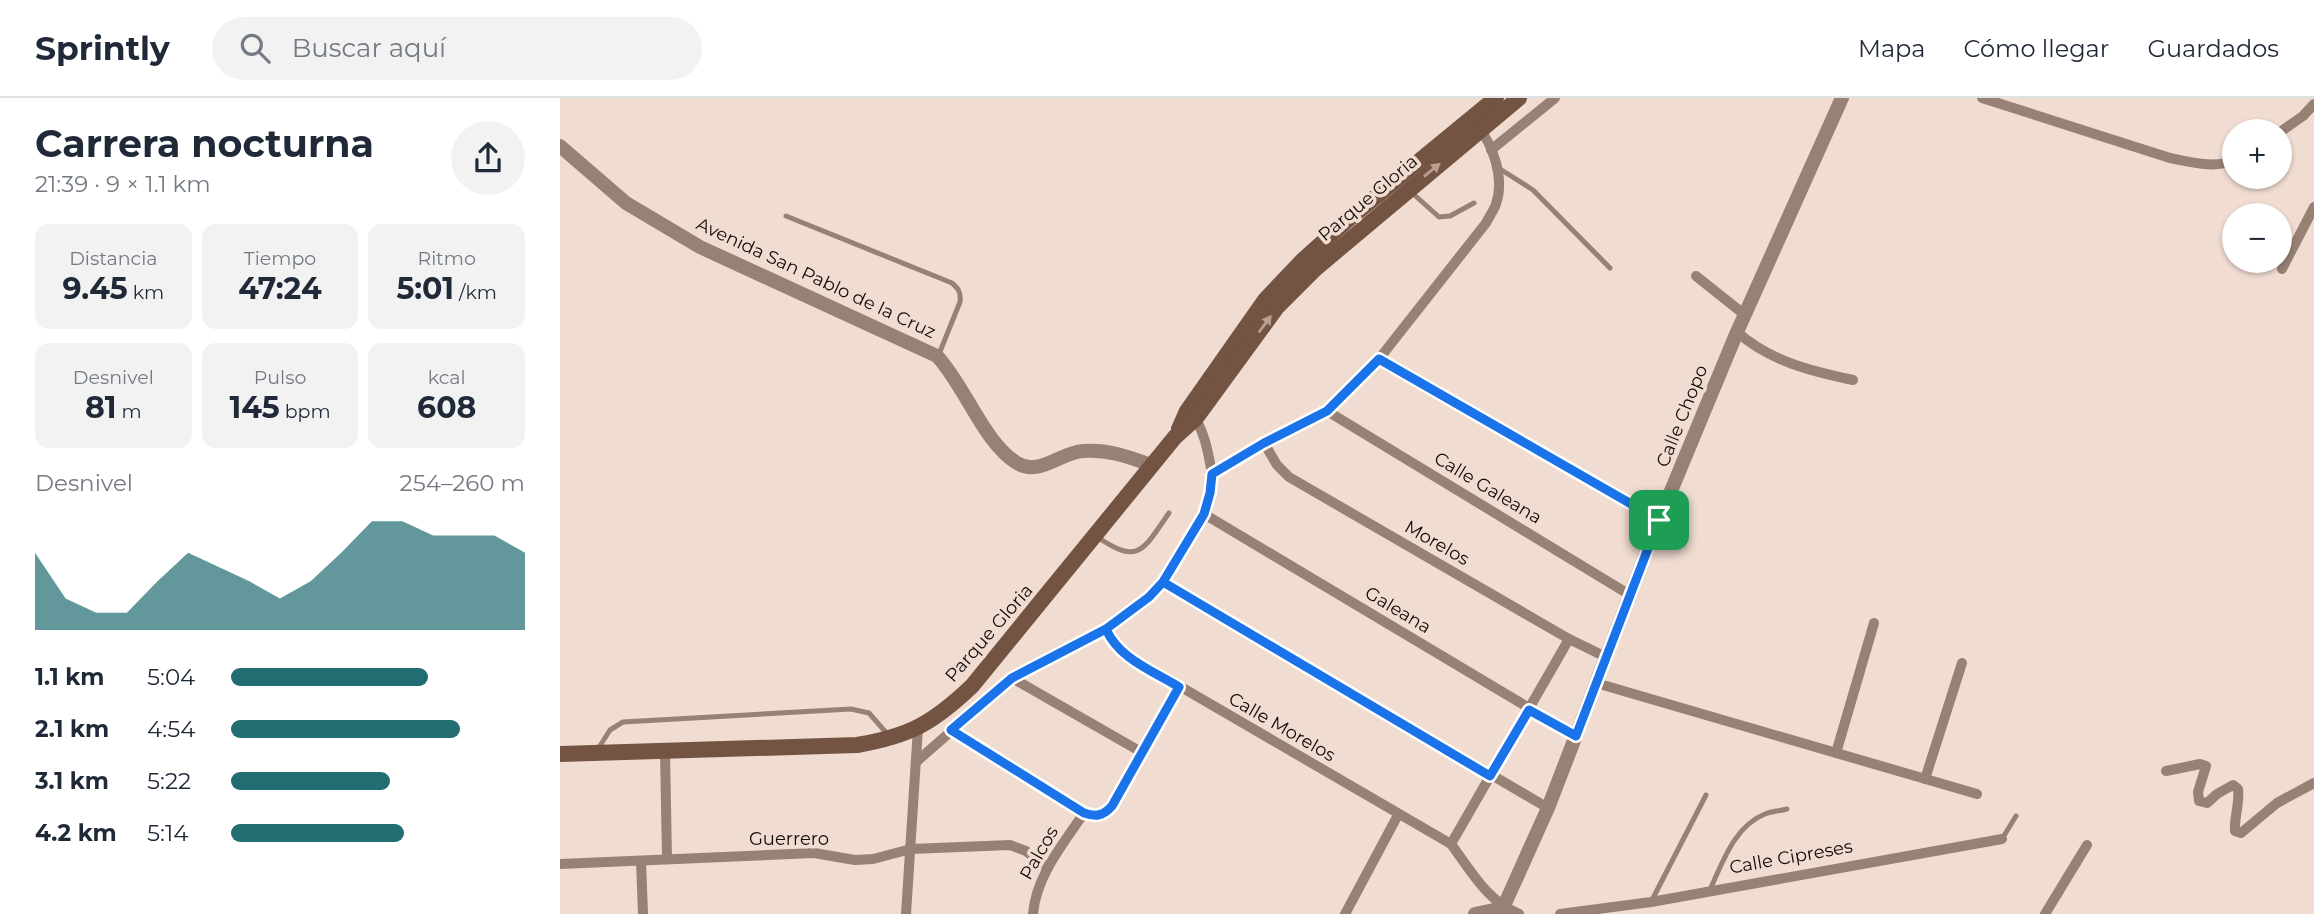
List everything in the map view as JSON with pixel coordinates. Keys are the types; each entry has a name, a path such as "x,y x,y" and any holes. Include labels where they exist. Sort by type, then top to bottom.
{"main road":[{"name":"Parque Gloria","path":"560,754 857,745 891,739 946,710 972,686 1096,536 1278,307 1315,269 1408,189 1477,124 1496,98"},
{"name":"Parque Gloria","path":"1191,415 1265,300 1303,260 1350,218 1477,124 1519,98"}],"street":[{"path":"1491,149 1555,98"},
{"name":"Calle Chopo","path":"1504,911 1548,808 1659,520 1737,332 1842,98"},
{"path":"1982,98 2170,158 2201,164 2222,163"},
{"path":"2292,124 2303,117 2314,104"},
{"path":"1212,474 1264,443 1327,411 1379,359 1486,223 1496,204 1499,187 1491,149 1477,124"},
{"name":"Avenida San Pablo de la Cruz","path":"560,146 626,203 699,247 937,356 955,377 989,434 1018,464 1032,468 1080,451 1103,451 1151,465"},
{"path":"2292,250 2314,207"},
{"path":"1696,276 1745,315"},
{"path":"1737,332 1760,350 1783,362 1853,380"},
{"path":"1379,359 1659,520"},
{"name":"Calle Galeana","path":"1327,411 1630,595"},
{"path":"916,762 1012,678 1106,629 1149,597 1163,582 1204,514 1210,493 1212,474 1206,445 1191,415"},
{"name":"Morelos","path":"1264,443 1277,465 1289,477 1569,639 1606,657"},
{"name":"Galeana","path":"1204,514 1576,736"},
{"path":"1163,582 1548,808"},
{"path":"1836,753 1874,624"},
{"name":"Calle Morelos","path":"1106,629 1116,646 1126,655 1451,844 1504,911"},
{"path":"1451,844 1569,639"},
{"path":"1925,779 1962,663"},
{"path":"1012,678 1143,753"},
{"path":"1596,683 1977,794"},
{"path":"951,730 1084,813 1094,816 1105,814 1143,753 1179,687"},
{"path":"906,914 918,727"},
{"path":"665,751 667,859"},
{"path":"2166,771 2200,764 2206,766 2198,792 2199,801 2207,803 2233,785 2238,789 2234,823 2235,831 2241,833 2277,803 2314,783"},
{"name":"Palcos","path":"1033,914 1038,884 1084,813"},
{"path":"1346,914 1398,814"},
{"name":"Calle Cipreses","path":"1559,914 1651,902 2001,839"},
{"name":"Guerrero","path":"560,864 814,853 855,860 873,859 911,849 1010,845 1026,851 1048,868"},
{"path":"2045,914 2087,845"},
{"path":"640,861 643,914"},
{"path":"1475,914 1504,911 1519,914"}],"lane":[{"path":"1497,168 1533,190 1610,268"},
{"path":"1408,189 1439,216 1450,216 1474,203"},
{"path":"786,216 952,283 960,294 960,302 937,356"},
{"path":"1096,536 1116,550 1138,550 1148,542 1169,513"},
{"path":"596,753 610,730 623,722 852,709 869,713 876,718 891,739"},
{"path":"1651,902 1706,795"},
{"path":"1709,892 1735,839 1747,825 1765,814 1787,809"},
{"name":"Calle Cipreses","path":"2001,839 2016,816"}],"route":[{"path":"1659,520 1379,359 1327,411 1264,443 1212,474 1204,514 1163,582 1149,597 1106,629 1025,669 1002,685 951,730 1084,813 1094,816 1105,814 1143,753 1179,687 1126,655 1116,646 1106,629 1149,597 1163,582 1490,776 1529,710 1576,736 1659,520"}]}
